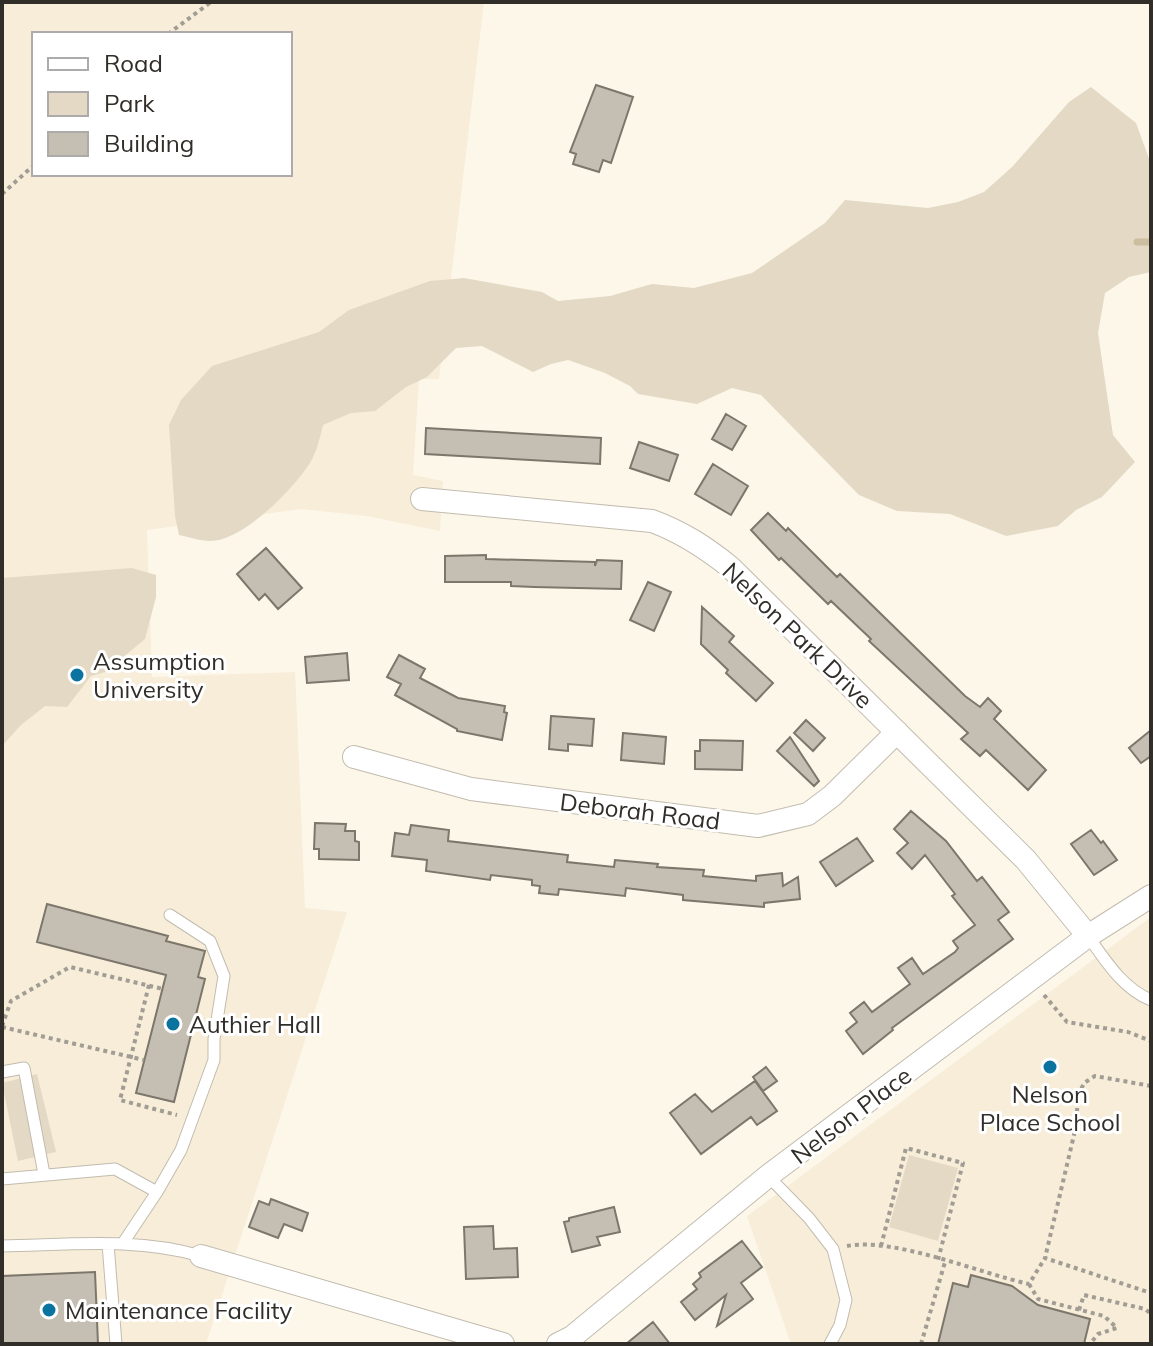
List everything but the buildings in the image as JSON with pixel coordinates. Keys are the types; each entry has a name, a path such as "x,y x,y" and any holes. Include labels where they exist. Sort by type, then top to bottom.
{"street":[{"name":"Nelson Park Drive","path":"422,499 652,521 679,531 706,548 730,567 1026,860 1088,936"},
{"name":"Deborah Road","path":"354,757 471,789 758,826 808,814 832,796 897,732"},
{"name":"Nelson Place","path":"558,1344 572,1337 768,1176 1088,936 1151,896"},
{"path":"201,1256 503,1344"}],"lane":[{"path":"123,1243 181,1150 214,1060 214,1039 224,976 210,941 170,915"},
{"path":"1088,936 1113,971 1151,1000"},
{"path":"2,1072 24,1068 44,1174"},
{"path":"2,1179 115,1169 157,1192"},
{"path":"768,1176 809,1218 833,1249 846,1300 840,1325 830,1344"},
{"path":"2,1246 123,1243 201,1256"},
{"path":"108,1244 116,1344"}],"path":[{"path":"171,32 211,2"},
{"path":"2,194 32,167"},
{"path":"144,1060 2,1027 11,1001 70,967 163,989"},
{"path":"149,985 120,1100 194,1119"},
{"path":"1040,990 1067,1022 1128,1032 1151,1041"},
{"path":"1029,1284 1045,1258 1074,1135 1079,1094 1084,1083 1095,1076 1151,1086"},
{"path":"881,1246 906,1148 963,1163 938,1260"},
{"path":"833,1249 861,1244 881,1246 1029,1284 1038,1299 1104,1316 1117,1328 1098,1334 1090,1344"},
{"path":"1045,1258 1151,1293"},
{"path":"921,1344 945,1262"},
{"path":"1079,1310 1084,1295 1145,1309 1151,1314"}],"shaded area":[{"name":"Assumption University","path":"2,2 484,2 439,379 419,379 413,475 443,481 440,531 367,516 301,509 147,530 152,677 295,672 305,908 347,912 206,1344 2,1344"},
{"name":"Nelson Place School","path":"1151,917 1151,1344 791,1344 747,1216"}],"green space":[{"path":"1091,87 1136,123 1151,164 1151,272 1129,277 1105,293 1098,333 1113,435 1135,462 1102,497 1076,510 1058,526 1006,536 950,514 897,511 859,495 761,395 732,388 697,404 638,394 630,386 605,373 568,360 533,372 482,346 456,348 427,377 406,387 375,411 351,413 323,425 315,453 304,472 267,511 237,533 210,541 179,535 169,425 181,400 212,366 319,332 349,310 430,281 464,278 542,292 558,301 610,296 652,284 694,288 752,273 825,223 845,200 928,208 958,202 984,192 1012,167 1069,102"},
{"path":"132,568 156,575 156,597 145,639 105,672 91,676 67,707 45,706 21,725 2,746 2,578"},
{"path":"37,1074 56,1152 18,1161 2,1083"},
{"path":"909,1155 958,1168 938,1241 889,1227"}],"waterway":[{"path":"1137,242 1151,242"}],"place":[{"name":"Assumption University","path":"77,675"},
{"name":"Authier Hall","path":"173,1024"},
{"name":"Nelson Place School","path":"1050,1067"},
{"name":"Maintenance Facility","path":"49,1310"}]}
